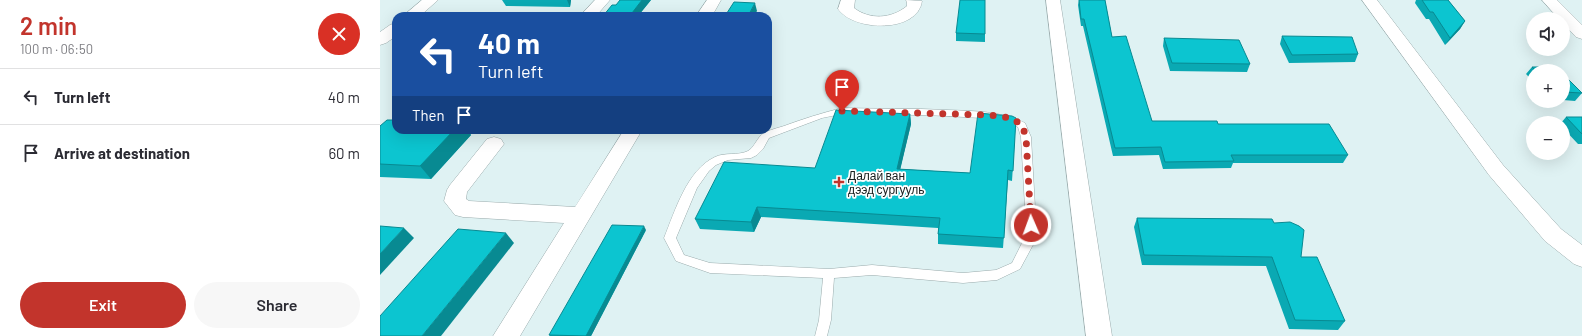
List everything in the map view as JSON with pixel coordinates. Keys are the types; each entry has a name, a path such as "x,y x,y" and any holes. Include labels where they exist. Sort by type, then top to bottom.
{"street":[{"path":"416,12 431,0"},
{"path":"592,12 602,0"},
{"path":"706,12 714,0"},
{"path":"848,0 846,9 852,15 863,20 884,21 907,16 914,8 915,1 913,0"},
{"path":"1054,0 1099,336"},
{"path":"1369,0 1496,170 1553,234 1582,258"},
{"path":"1549,0 1582,34"},
{"path":"380,40 392,31"},
{"path":"506,336 631,134"},
{"path":"494,144 457,190 455,201 463,209 580,215"}],"lane":[{"path":"771,134 766,136 760,148 753,154 721,159 711,163 699,177 681,207 670,238 680,258 710,268 830,274 872,270 963,278 997,276 1016,266 1028,243 1031,225 1026,137 1022,125 1011,118 938,112 842,111 820,116 772,134"},
{"path":"821,336 825,320 830,274"}],"building":[{"path":"620,0 642,0 633,12 606,12 612,5 616,5"},
{"path":"960,0 985,0 985,34 956,33"},
{"path":"1079,0 1105,0 1112,37 1126,36 1152,121 1217,121 1218,124 1329,124 1348,155 1231,155 1234,161 1165,162 1161,147 1115,148 1084,19 1081,19"},
{"path":"1422,0 1448,0 1465,21 1450,38 1433,12 1430,12"},
{"path":"734,2 755,3 750,12 728,12"},
{"path":"1282,36 1352,37 1358,54 1292,55"},
{"path":"1164,38 1239,40 1250,64 1172,63"},
{"path":"1570,81 1582,93 1570,92"},
{"name":"Далай ван дээд сургууль","path":"836,110 910,114 897,169 970,173 978,113 1012,116 1016,118 1013,171 1008,170 1004,238 938,234 940,218 757,207 751,222 695,219 724,162 815,168"},
{"path":"1570,117 1582,117 1582,134 1570,121"},
{"path":"387,120 392,120 392,134 450,134 420,166 380,164 380,126"},
{"path":"1137,218 1272,219 1274,223 1290,222 1299,226 1304,230 1301,257 1317,257 1345,321 1295,320 1272,257 1144,255"},
{"path":"612,225 644,226 586,336 549,335"},
{"path":"380,226 404,228 380,254"},
{"path":"458,229 506,233 422,336 380,336 380,316"}],"place":[{"name":"Далай ван дээд сургууль","path":"839,182"}],"route":[{"path":"842,111 938,112 990,115 1011,118 1022,125 1026,137 1031,225"}]}
